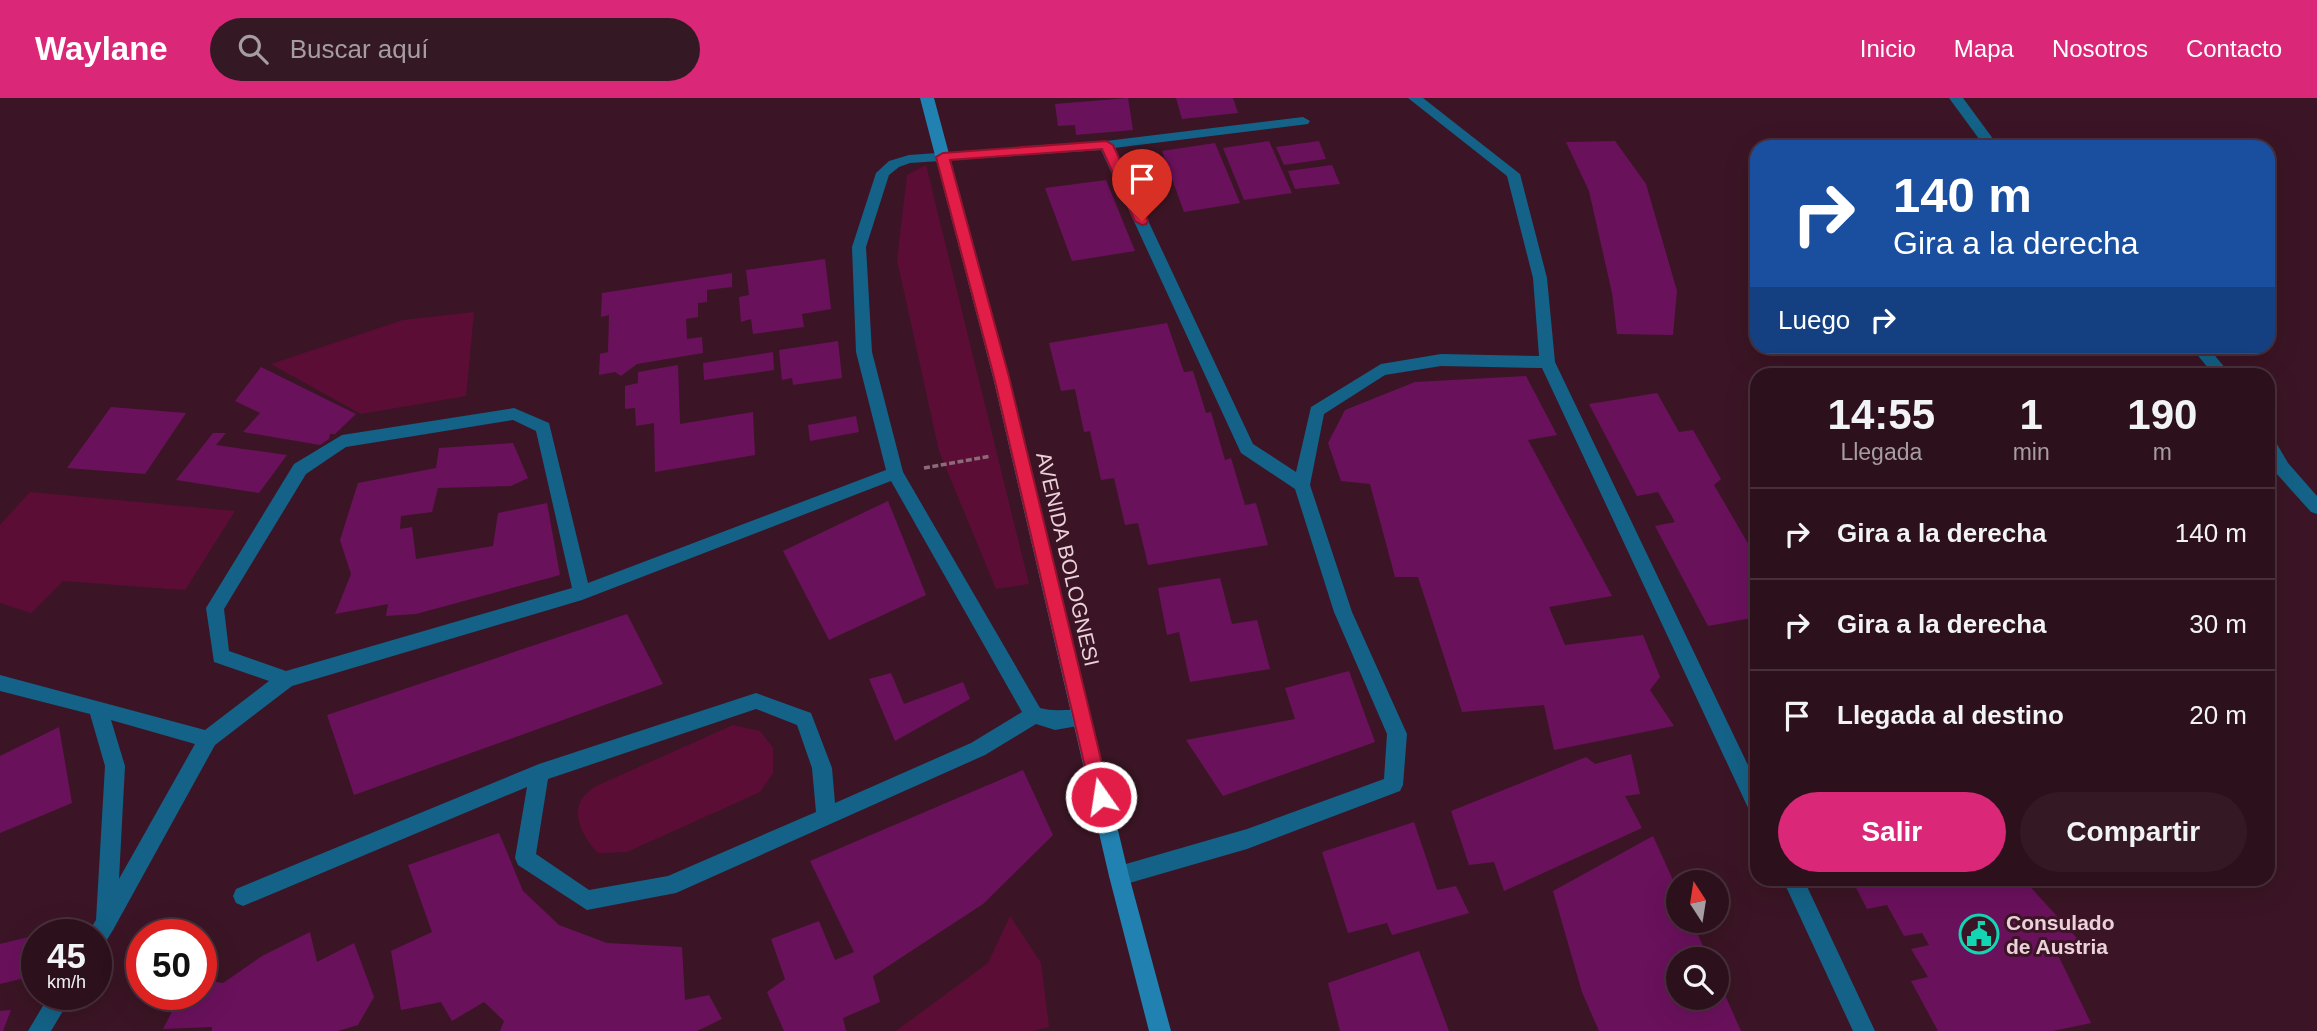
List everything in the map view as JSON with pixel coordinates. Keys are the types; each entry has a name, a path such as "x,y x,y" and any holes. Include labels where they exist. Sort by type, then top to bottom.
{"main road":[{"name":"AVENIDA BOLOGNESI","path":"927,98 1019,451 1119,876 1160,1031"}],"street":[{"path":"1415,98 1513,174 1540,278 1547,362 1750,790"},
{"path":"1956,98 1987,140"},
{"path":"1082,718 1055,721 1034,715 895,472 864,352 859,247 883,173 894,164 909,159 1106,145 1303,121"},
{"path":"1106,145 1247,448 1302,485"},
{"path":"2204,354 2217,368"},
{"path":"1119,876 1247,839 1393,785 1397,734 1343,612 1302,485 1317,411 1381,370 1441,360 1547,362"},
{"path":"286,679 220,656 215,608 300,469 342,441 514,414 542,427 582,593"},
{"path":"2275,456 2282,468 2317,508"},
{"path":"108,919 208,739 286,679 582,593 895,472"},
{"path":"0,683 208,739"},
{"path":"243,896 539,773 756,701 804,719 822,768 826,817"},
{"path":"97,708 115,766 102,919"},
{"path":"539,773 525,858 587,900 668,886 978,749 1034,715"},
{"path":"1796,886 1864,1031"},
{"path":"39,1031 52,1010"}],"path":[{"path":"895,472 1019,451"}],"shaded area":[{"path":"926,165 1029,584 996,589 939,451 897,260 907,175"},
{"path":"474,312 466,396 361,414 271,364 403,320"},
{"path":"30,492 235,511 185,590 63,581 31,613 0,603 0,525"},
{"path":"733,725 760,731 773,748 773,773 760,792 627,852 598,853 593,848 581,828 578,814 581,800 594,787"},
{"path":"1010,916 1041,963 1049,1027 1033,1031 896,1031 988,963"}],"building":[{"path":"1128,98 1133,130 1076,135 1075,125 1058,126 1055,104"},
{"path":"1176,98 1233,98 1238,113 1182,119"},
{"path":"1269,141 1292,193 1244,200 1223,148"},
{"path":"1319,141 1326,159 1284,165 1276,147"},
{"path":"1615,141 1646,184 1677,291 1673,335 1617,334 1612,293 1589,191 1566,142"},
{"path":"1215,143 1240,203 1184,212 1162,151"},
{"path":"1332,165 1340,184 1295,189 1288,171"},
{"path":"1106,180 1135,251 1072,261 1045,188"},
{"path":"825,259 831,309 802,314 804,327 753,334 751,319 741,322 739,297 749,295 746,270"},
{"path":"732,273 732,287 707,290 707,302 698,303 698,317 686,319 687,339 702,337 703,353 637,364 621,376 615,372 599,375 600,354 608,352 609,315 601,317 602,293"},
{"path":"1167,323 1184,372 1193,371 1206,413 1211,412 1225,460 1231,458 1245,505 1256,503 1268,545 1148,565 1138,523 1125,525 1114,478 1101,480 1090,431 1084,432 1075,389 1061,391 1049,343"},
{"path":"838,341 842,378 793,385 792,378 782,380 779,350"},
{"path":"773,352 774,370 704,380 703,363"},
{"path":"678,365 680,424 753,412 755,455 655,472 654,423 636,426 635,408 625,409 625,386 638,383 638,372"},
{"path":"261,367 356,414 320,445 243,432 260,413 235,401"},
{"path":"1526,376 1557,435 1528,440 1612,596 1549,607 1565,645 1643,635 1660,677 1650,690 1674,726 1554,750 1544,705 1462,712 1418,577 1395,577 1370,484 1341,481 1328,443 1345,410 1415,382"},
{"path":"1657,393 1679,432 1693,430 1721,479 1714,485 1750,547 1750,618 1708,626 1655,526 1675,522 1658,492 1637,496 1589,404"},
{"path":"111,407 186,413 145,474 67,468"},
{"path":"856,416 859,432 810,441 808,425"},
{"path":"213,433 226,433 216,445 287,455 259,493 176,480"},
{"path":"513,443 528,478 511,486 438,488 432,512 401,516 400,529 412,527 416,559 493,546 498,513 547,503 560,575 416,614 386,616 388,604 335,614 351,574 340,540 358,483 436,468 439,448"},
{"path":"888,501 926,595 829,640 783,551"},
{"path":"1220,578 1232,624 1257,620 1270,669 1190,682 1179,632 1167,635 1158,588"},
{"path":"627,614 663,684 354,795 327,715"},
{"path":"1349,671 1375,742 1223,796 1186,740 1295,719 1285,688"},
{"path":"891,673 904,704 963,682 970,699 895,741 869,679"},
{"path":"59,727 72,803 0,833 0,756"},
{"path":"1631,754 1640,794 1625,796 1642,828 1504,891 1494,862 1469,865 1451,811 1586,757 1595,764"},
{"path":"1023,770 1053,835 983,904 873,976 880,1002 843,1018 846,1031 784,1031 767,992 785,979 771,939 819,921 835,960 854,952 810,861"},
{"path":"1414,822 1437,890 1456,886 1469,913 1392,935 1387,923 1348,933 1322,852"},
{"path":"499,833 523,891 559,925 607,943 682,947 685,1000 709,995 722,1019 697,1031 500,1031 504,1021 484,1002 452,1021 441,1002 401,1010 391,951 432,932 408,865"},
{"path":"1653,836 1668,870 1666,870 1666,933 1697,933 1703,947 1666,947 1666,1010 1729,1010 1729,1004 1741,1031 1599,1031 1582,992 1553,891"},
{"path":"1855,886 2030,886 2084,946 2056,951 2091,1023 2053,1031 1938,1031 1911,981 1928,977 1911,949 1929,945 1922,933 1904,936 1887,905 1867,909"},
{"path":"310,932 317,962 354,943 374,997 358,1025 338,1031 212,1031 212,1027 163,1029 173,1010 217,1010 217,982 223,983 262,956"},
{"path":"21,939 21,979 0,984 0,944"},
{"path":"1419,951 1449,1031 1340,1031 1328,983"},
{"path":"11,1010 3,1031 0,1031 0,1011"}],"place":[{"name":"Consulado de Austria","path":"1979,934"}],"route":[{"path":"1101,797 1001,377 943,157 1106,145 1142,221"}]}
